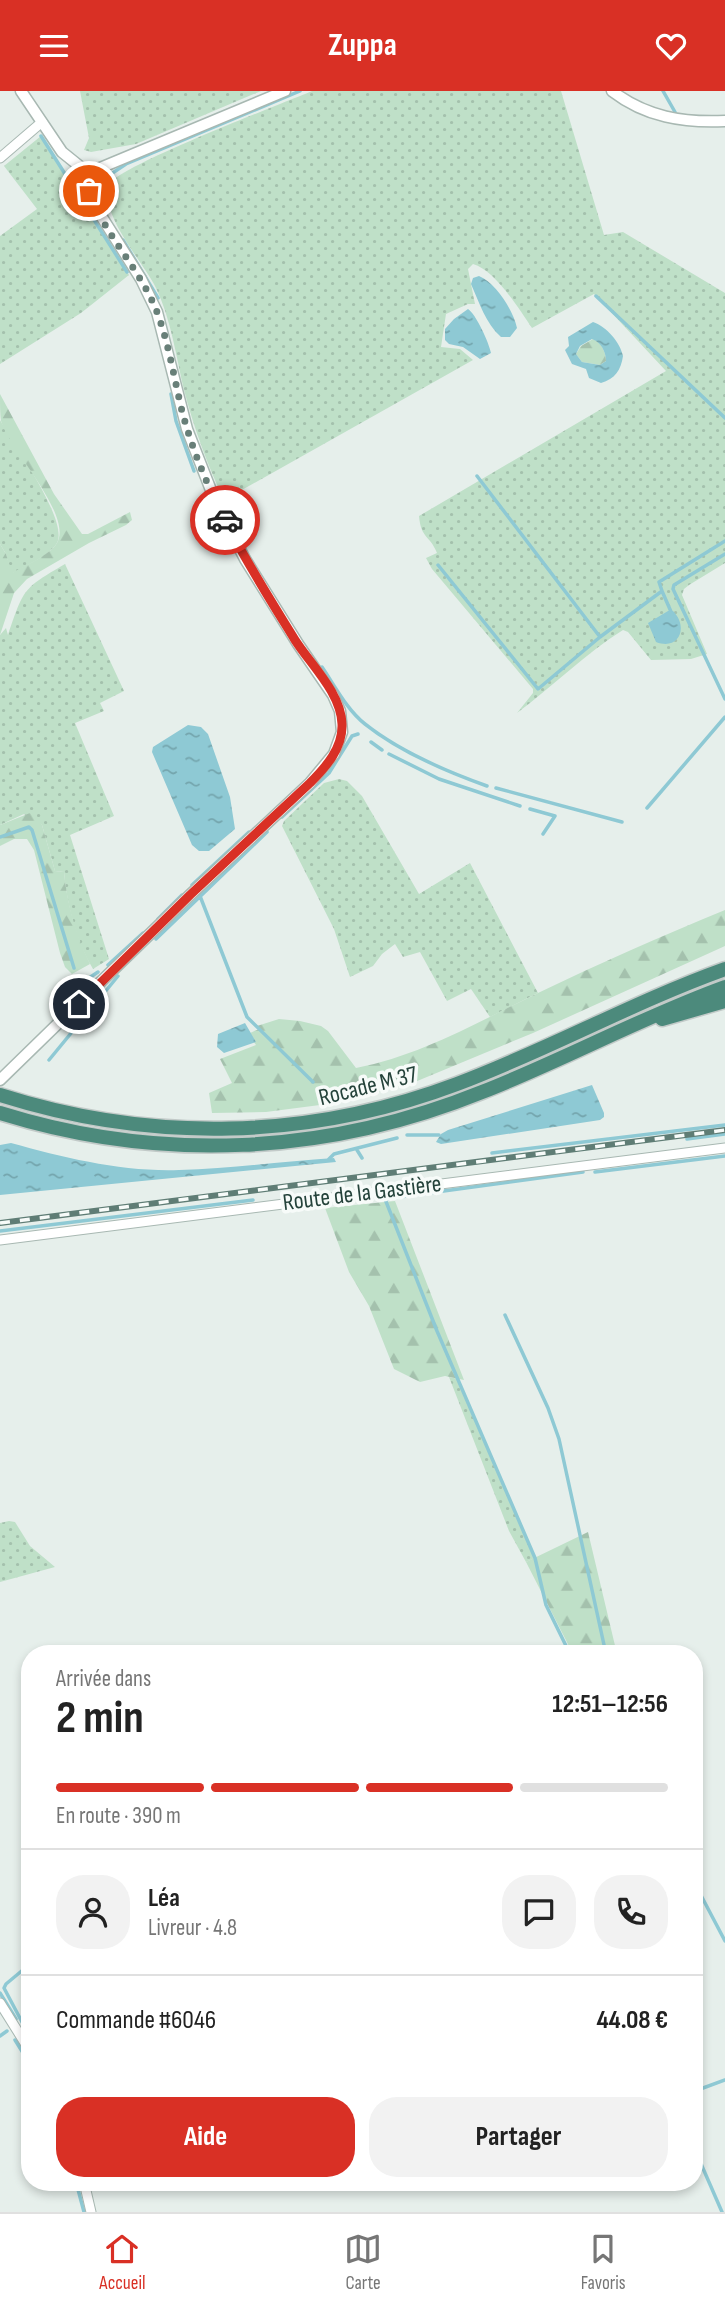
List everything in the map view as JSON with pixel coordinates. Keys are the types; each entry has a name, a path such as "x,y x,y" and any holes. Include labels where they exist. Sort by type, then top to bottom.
{"highway":[{"path":"650,999 725,958"},
{"name":"Rocade M 37","path":"0,1095 77,1116 148,1127 228,1130 309,1123 370,1111 438,1091 512,1062 650,999 725,969"},
{"name":"Rocade M 37","path":"0,1113 74,1132 146,1143 218,1147 291,1142 374,1128 443,1107 509,1081 620,1030 725,987"},
{"path":"620,1030 725,1001"}],"street":[{"path":"0,1080 190,895 310,783 334,754 342,732 340,711 333,695 245,559 211,492 187,429 157,312 141,279 98,211 89,191 88,173 62,152 21,91"},
{"path":"88,173 285,91"},
{"path":"612,91 633,106 662,117 725,121"},
{"path":"0,158 42,122"},
{"name":"Route de la Gastière","path":"0,1240 725,1148"},
{"path":"0,2003 21,2037"},
{"path":"86,2191 91,2212"}],"green space":[{"path":"80,91 261,91 136,144 91,152 84,150 89,138"},
{"path":"312,91 561,91 604,235 623,232 725,293 725,563 689,585 682,595 707,654 691,659 651,660 628,632 623,630 595,649 517,713 533,693 533,689 432,569 426,558 437,553 422,529 419,516 666,371 594,294 532,328 498,282 473,264 468,269 475,304 468,304 446,314 441,347 460,349 473,360 224,500 192,418 161,300 116,223 110,209 110,184 120,175 170,150"},
{"path":"41,136 129,275 81,313 0,364 0,236 37,209 4,166"},
{"path":"593,339 601,345 605,354 606,361 600,365 582,362 576,354 581,346"},
{"path":"0,394 54,494 82,534 88,534 130,512 132,520 27,579 14,593 0,635 0,544 12,573 53,548 60,531 49,500 1,421"},
{"path":"0,420 48,500 59,532 53,548 11,574 6,554 0,544"},
{"path":"65,564 124,691 100,703 104,711 75,723 114,816 70,835 109,959 93,969 73,922 64,872 55,871 42,825 24,814 0,825 0,635 6,628 8,635 22,599 32,585"},
{"path":"339,779 347,781 362,796 419,894 470,863 538,993 490,1017 471,989 447,1001 420,952 403,957 395,944 382,954 373,966 350,977 334,929 282,826 324,783"},
{"path":"30,813 42,825 55,871 64,872 73,919 90,964 72,974 65,967 60,953 34,850 27,839 14,839 0,846 0,825"},
{"path":"725,910 725,946 533,1033 410,1084 343,1102 266,1112 212,1113 209,1093 232,1083 220,1059 256,1045 248,1034 259,1029 257,1026 279,1019 321,1026 328,1031 356,1068 404,1055 449,1037 585,971"},
{"path":"395,1201 464,1380 445,1376 420,1382 394,1369 369,1306 349,1272 325,1208"},
{"path":"449,1377 458,1379 535,1558 526,1562 509,1531"},
{"path":"15,1522 30,1546 55,1567 0,1582 0,1523"},
{"path":"588,1532 615,1645 568,1645 526,1562"}],"water":[{"path":"479,276 492,285 512,313 517,328 510,337 501,337 483,312 471,284 473,278"},
{"path":"468,309 482,329 491,353 480,359 463,347 449,344 445,340 445,329"},
{"path":"593,322 603,327 616,340 623,356 621,366 610,379 601,383 589,378 586,369 572,364 565,350 569,346 568,337","holes":["592,339 598,342 605,354 606,361 600,365 582,362 576,354 580,346"]},
{"path":"668,611 673,611 678,617 681,630 679,636 671,643 656,642 648,623"},
{"path":"188,725 201,727 208,734 230,797 235,829 209,851 199,851 192,845 152,752 153,747"},
{"path":"245,1023 256,1042 224,1053 217,1047 218,1034"},
{"path":"592,1085 604,1113 600,1120 441,1144 436,1142 441,1134 448,1130"},
{"path":"11,1143 94,1163 137,1169 218,1168 334,1158 336,1162 0,1195 0,1145"}],"waterway":[{"path":"98,189 105,178 126,164 300,91"},
{"path":"663,91 675,112"},
{"path":"41,136 127,272"},
{"path":"123,240 158,298"},
{"path":"596,296 725,418"},
{"path":"171,394 176,421 194,471"},
{"path":"477,476 600,637"},
{"path":"662,591 659,582 725,541"},
{"path":"725,554 674,585 673,589 725,699"},
{"path":"438,565 538,689 600,637 662,591 672,614"},
{"path":"322,667 353,712 365,724 423,760 487,786"},
{"path":"647,808 725,717"},
{"path":"282,817 329,773 352,736 358,734"},
{"path":"371,742 382,750"},
{"path":"389,754 439,779 520,806"},
{"path":"496,788 622,822"},
{"path":"530,809 555,816 543,834"},
{"path":"0,837 29,827 32,830 74,968"},
{"path":"192,885 249,832"},
{"path":"156,939 267,832"},
{"path":"158,919 182,895"},
{"path":"200,896 247,1017 313,1082"},
{"path":"108,965 143,933"},
{"path":"79,981 80,984 98,972"},
{"path":"49,1060 118,976"},
{"path":"492,1153 725,1125"},
{"path":"687,1139 725,1134"},
{"path":"407,1135 439,1135"},
{"path":"329,1159 334,1154 397,1138"},
{"path":"357,1150 362,1158"},
{"path":"595,1172 725,1156"},
{"path":"566,1645 546,1605 535,1558 437,1331 385,1199 583,1172"},
{"path":"0,1231 253,1200"},
{"path":"505,1315 548,1408 559,1439 604,1645"},
{"path":"703,1899 725,1941"},
{"path":"21,1972 4,1988 21,2020"},
{"path":"0,1993 16,2019"},
{"path":"0,2036 7,2031"},
{"path":"15,2040 21,2050"},
{"path":"703,2088 725,2080"},
{"path":"703,2168 722,2212"},
{"path":"78,2191 84,2212"}],"railway":[{"path":"0,1223 725,1130"}],"way so far":[{"path":"89,191 98,211 141,279 157,312 194,451 225,520"}],"route":[{"path":"79,1004 320,773 340,742 342,721 337,702 276,610 225,520"}]}
